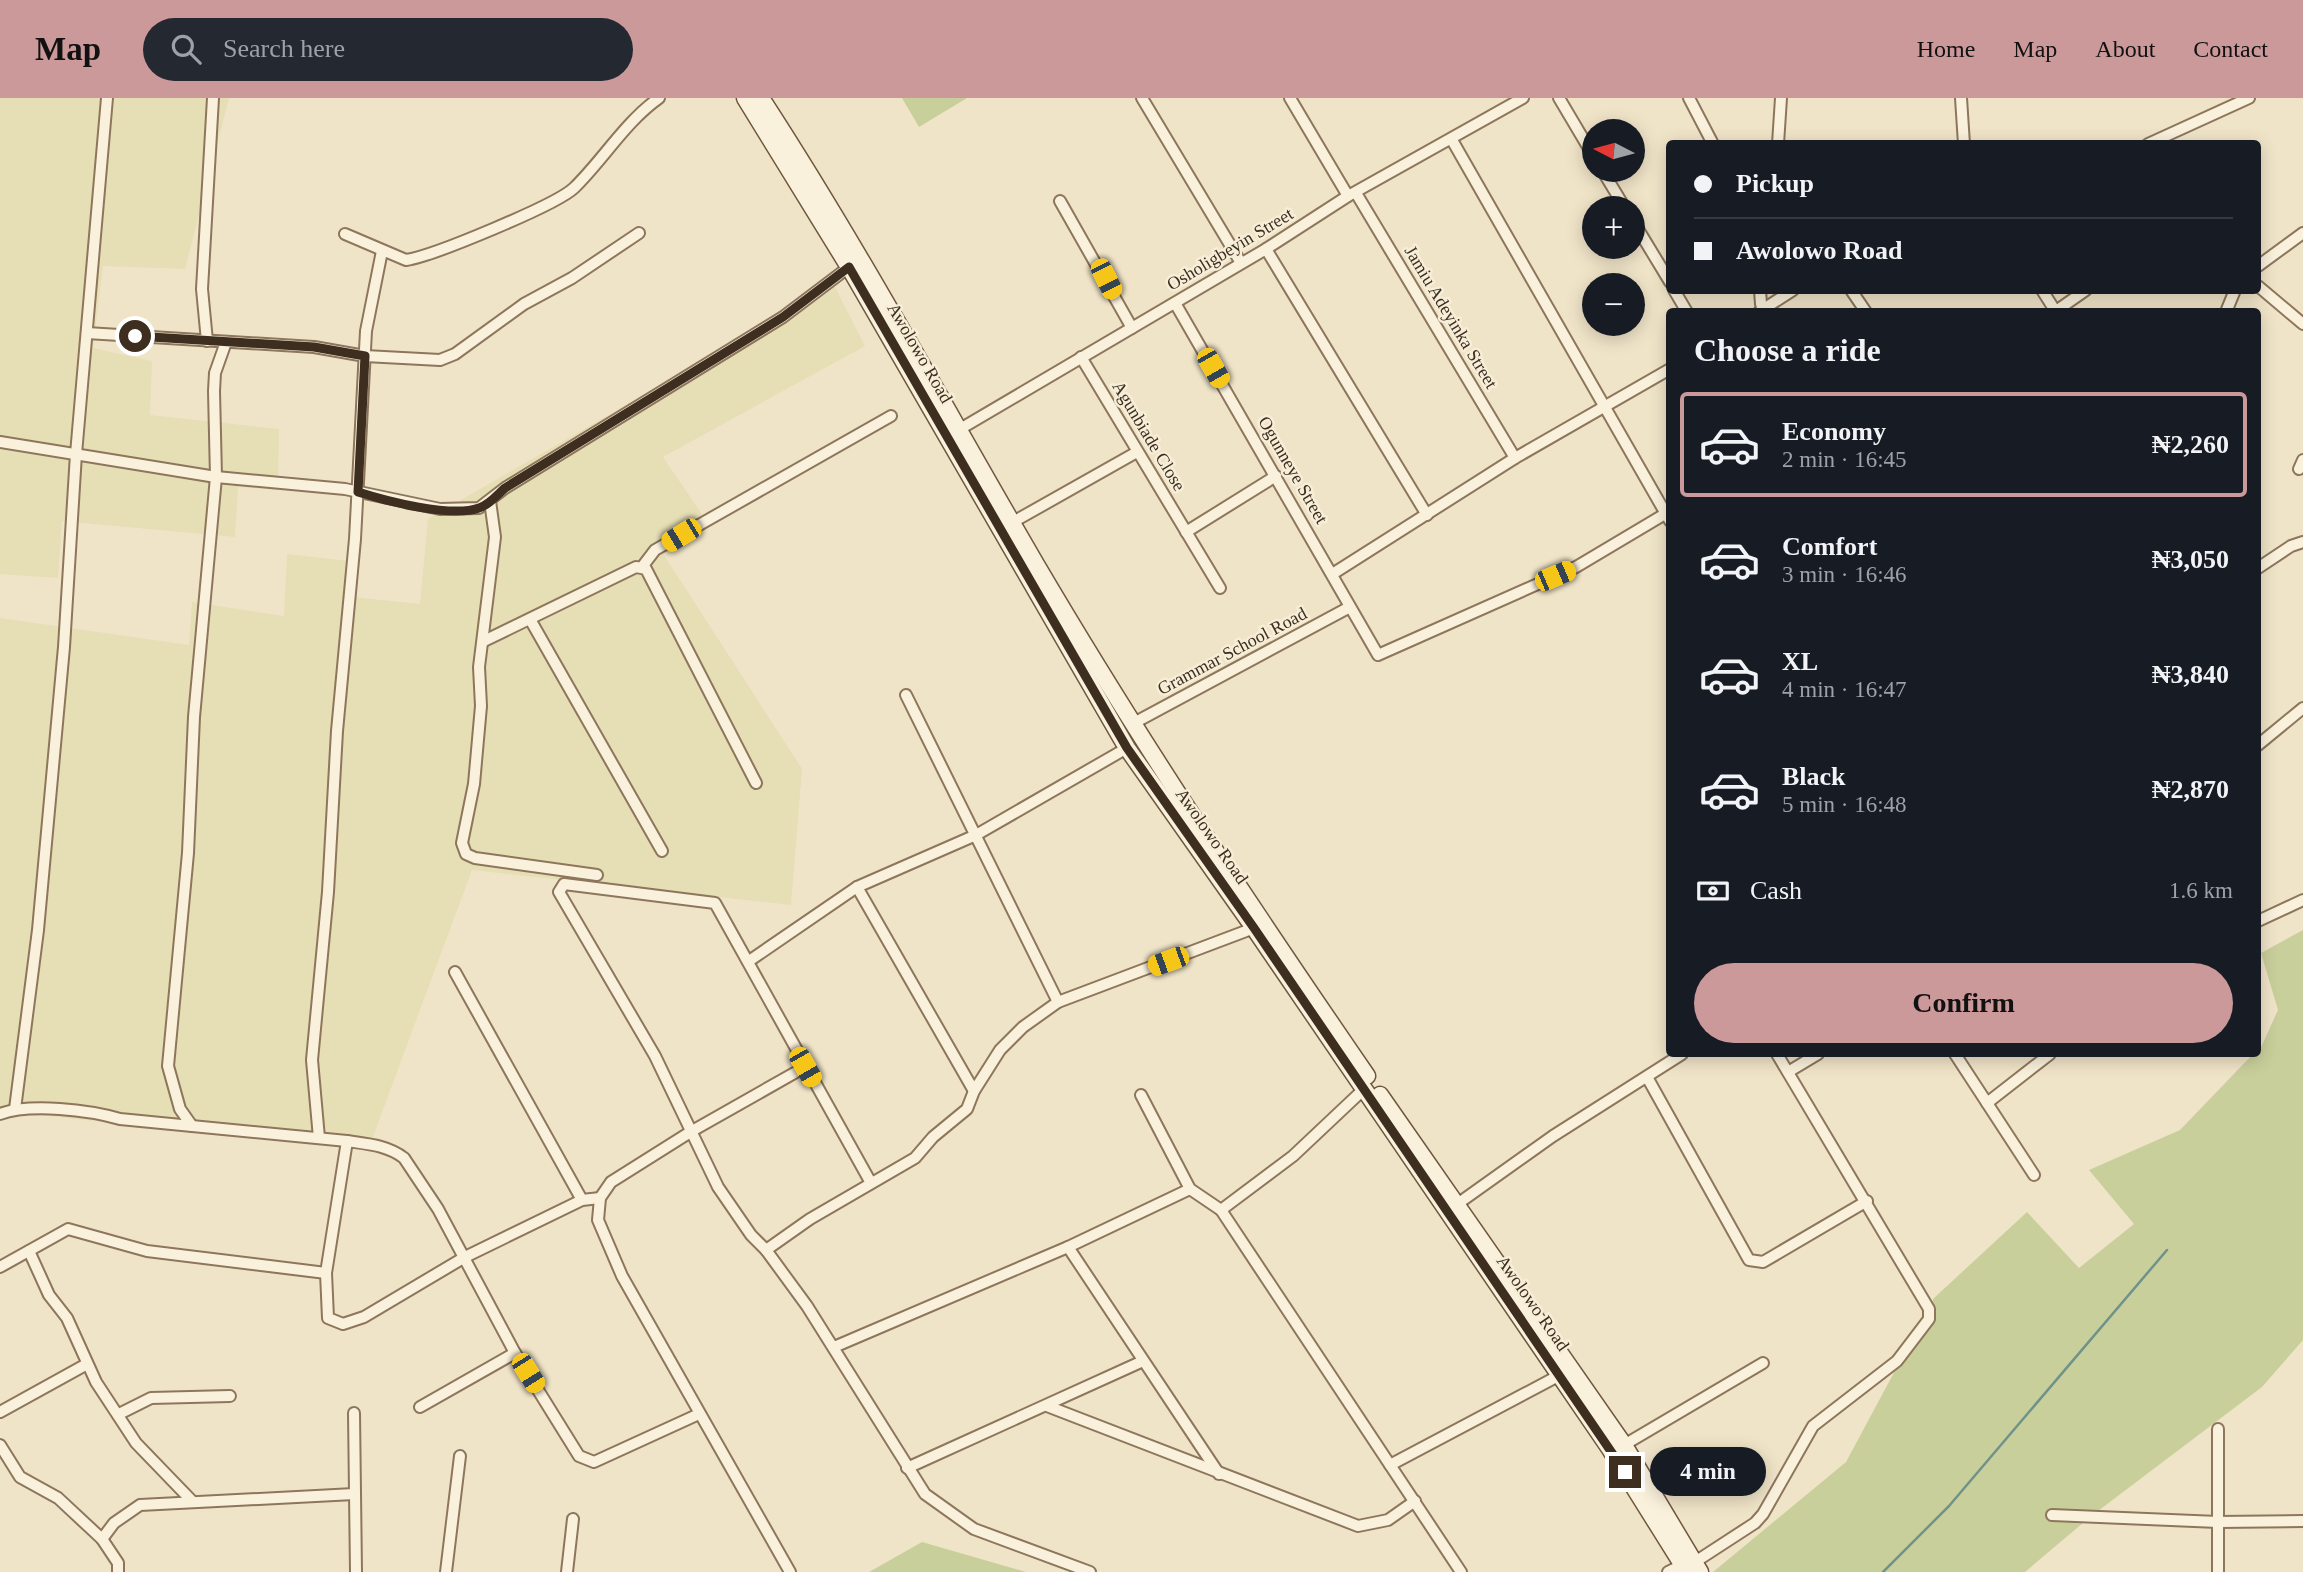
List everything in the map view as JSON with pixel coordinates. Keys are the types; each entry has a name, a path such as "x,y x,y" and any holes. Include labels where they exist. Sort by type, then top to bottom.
{"main road":[{"name":"Awolowo Road","path":"745,98 854,264 1127,748 1254,928 1560,1375 1686,1569"},
{"name":"Awolowo Road","path":"761,98 828,203 854,264"},
{"name":"Awolowo Road","path":"952,434 1013,522 1132,724 1456,1205 1624,1445 1686,1569"}],"street":[{"path":"15,1109 38,930 64,647 76,454 107,98"},
{"path":"207,341 202,289 213,98"},
{"path":"345,234 406,260 415,259 563,197 635,118 659,98"},
{"path":"1142,98 1241,263"},
{"name":"Jamiu Adeyinka Street","path":"1290,98 1515,458"},
{"name":"Osholigbeyin Street","path":"952,434 1266,249 1352,195 1523,98"},
{"path":"1559,98 1582,137"},
{"path":"1689,98 1711,140"},
{"path":"1778,140 1782,98"},
{"path":"1961,98 1964,140"},
{"path":"2156,140 2225,104 2249,98"},
{"path":"1452,140 1606,405 1666,515"},
{"path":"1060,201 1132,328"},
{"path":"87,333 314,347 365,356 440,360 455,354 524,304 572,278 639,233"},
{"path":"2261,264 2303,233"},
{"path":"1645,241 1666,275"},
{"path":"1266,249 1427,515"},
{"path":"318,1138 312,1060 358,492 365,356 374,279 382,251"},
{"path":"0,442 216,477 358,492 418,505 462,510 479,508 505,488 783,317 854,264"},
{"path":"2261,289 2303,324"},
{"path":"1767,308 1787,294"},
{"path":"2060,308 2080,294"},
{"name":"Ogunneye Street","path":"1175,303 1334,573 1348,608 1378,655 1577,567 1666,518"},
{"path":"192,1126 180,1109 168,1066 188,853 194,717 216,477 215,373 226,342"},
{"name":"Agunbiade Close","path":"1081,357 1220,588"},
{"path":"1334,573 1515,458 1666,371"},
{"path":"484,641 642,567 656,550 891,416"},
{"path":"1013,522 1137,452"},
{"path":"1186,532 1276,476"},
{"path":"490,501 495,537 479,667 481,706 474,784 462,843 466,854 475,858 597,875"},
{"path":"2261,566 2291,546 2303,542"},
{"path":"642,567 646,569 756,783"},
{"name":"Grammar School Road","path":"1132,724 1348,608"},
{"path":"531,621 662,851"},
{"path":"906,695 1058,1002"},
{"path":"2261,743 2303,708"},
{"path":"749,961 858,887 976,835 1127,748"},
{"path":"871,1183 805,1067 722,911 708,900 564,884 559,892 655,1056 718,1188 751,1235 766,1250 834,1347 906,1468 925,1494 974,1530 1090,1572"},
{"path":"858,887 974,1091"},
{"path":"2261,920 2303,900"},
{"path":"766,1250 915,1158 944,1128 960,1117 1000,1050 1023,1027 1058,1002 1254,928"},
{"path":"455,972 582,1200"},
{"path":"1456,1205 1553,1136 1677,1057"},
{"path":"1686,1569 1755,1523 1763,1514 1812,1426 1897,1361 1929,1319 1928,1309 1867,1201 1779,1057"},
{"path":"1788,1072 1813,1057"},
{"path":"1957,1057 2034,1175"},
{"path":"1987,1103 2046,1057"},
{"path":"790,1572 609,1252 598,1220 600,1198 611,1182 692,1131 805,1067"},
{"path":"1647,1077 1749,1260 1763,1262 1867,1201"},
{"path":"1221,1210 1293,1156 1363,1090"},
{"path":"1141,1095 1190,1188 1221,1210 1461,1572"},
{"path":"0,1114 15,1109 93,1112 120,1119 382,1146 404,1158 465,1257 515,1353 579,1456 589,1462 699,1414"},
{"path":"347,1141 326,1273 328,1318 343,1324 364,1317 465,1257 582,1200 600,1198"},
{"path":"834,1347 1069,1247 1190,1188"},
{"path":"0,1267 68,1229 146,1251 326,1273"},
{"path":"1069,1247 1219,1474"},
{"path":"29,1251 49,1295 67,1318 87,1364 136,1443 192,1501"},
{"path":"420,1407 515,1353"},
{"path":"906,1468 1143,1362"},
{"path":"1624,1445 1763,1363"},
{"path":"0,1412 87,1364"},
{"path":"1390,1465 1560,1375"},
{"path":"119,1414 151,1398 230,1396"},
{"path":"1047,1406 1358,1526 1388,1520 1415,1501"},
{"path":"354,1413 356,1572"},
{"path":"2218,1429 2218,1572"},
{"path":"0,1445 20,1477 58,1498 103,1539 118,1563 118,1572"},
{"path":"446,1572 460,1455"},
{"path":"103,1539 114,1523 135,1507 192,1501 354,1494"},
{"path":"2052,1515 2218,1522 2303,1521"},
{"path":"567,1572 573,1519"}],"shaded area":[{"path":"0,98 229,98 185,269 103,266 93,348 152,361 150,415 279,429 278,490 238,487 235,537 62,521 58,578 0,574"},
{"path":"834,285 865,346 663,457 710,526 662,552 802,769 791,905 472,870 368,1150 47,1116 0,1115 0,618 189,645 192,602 284,616 287,554 357,562 352,597 420,604 428,519"}],"green space":[{"path":"902,98 967,98 919,127"},
{"path":"2303,930 2303,1340 2262,1387 2090,1517 2025,1572 1713,1572 1846,1462 1934,1298 2027,1212 2079,1268 2134,1224 2089,1170 2180,1130 2250,1057 2261,1057 2261,1047 2278,1010 2261,953"},
{"path":"922,1542 1026,1572 869,1572"}],"waterway":[{"path":"1883,1572 1949,1506 2167,1250"}],"route":[{"path":"135,336 314,347 365,356 358,492 440,509 462,510 479,508 505,488 783,317 849,267 1127,748 1254,928 1625,1472"}]}
